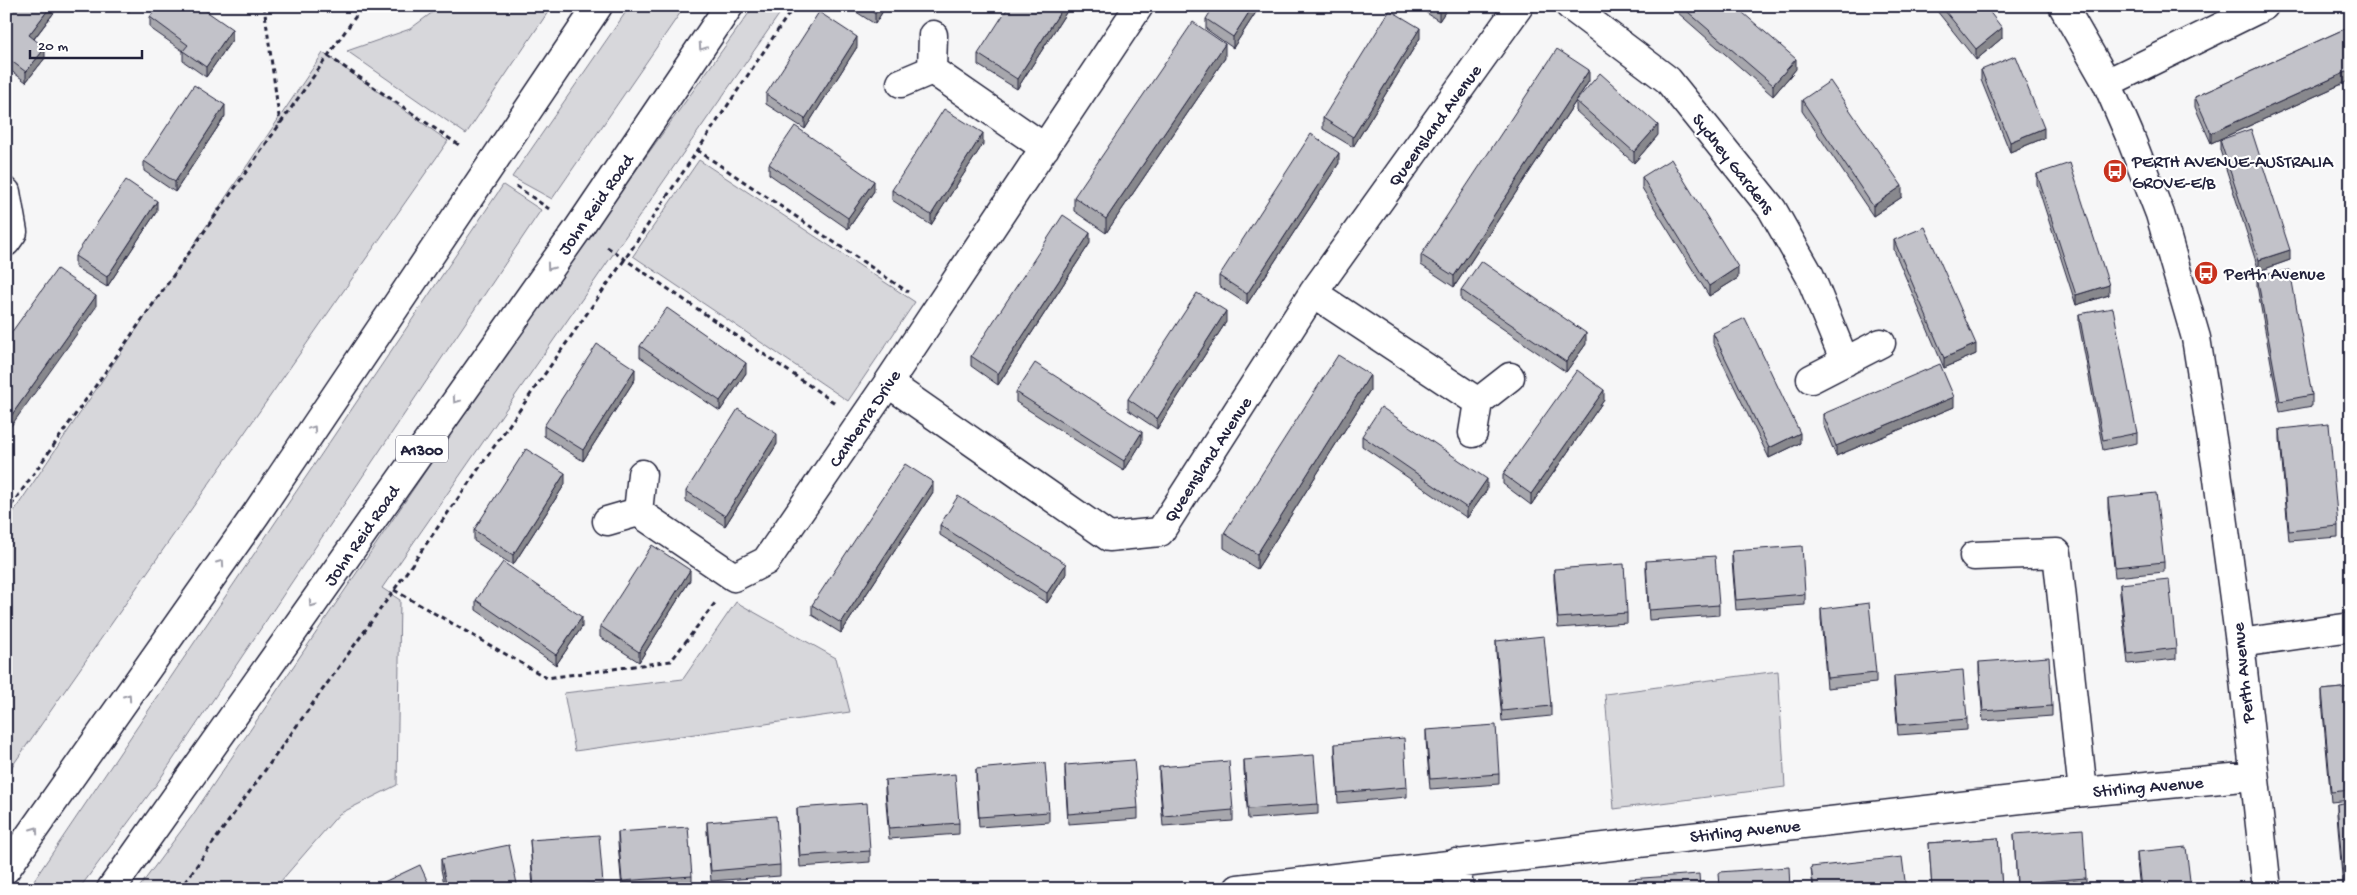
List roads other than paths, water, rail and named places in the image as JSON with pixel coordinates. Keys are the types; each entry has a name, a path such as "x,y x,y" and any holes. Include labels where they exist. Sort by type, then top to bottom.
{"main road":[{"path":"6,869 256,514 598,6"},
{"name":"John Reid Road","path":"111,889 578,229 729,6"},
{"name":"Canberra Drive","path":"638,512 734,577 766,561 888,383 1139,6"},
{"name":"Queensland Avenue","path":"888,383 1109,537 1160,532 1313,293 1519,6"},
{"name":"Sydney Gardens","path":"1570,6 1668,80 1772,209 1810,276 1845,362"},
{"name":"Perth Avenue","path":"2063,6 2107,83 2160,214 2196,338 2216,464 2240,643 2267,889"},
{"path":"2107,83 2264,6"},
{"path":"932,70 934,35"},
{"path":"932,70 1045,148"},
{"path":"901,83 932,70"},
{"path":"6,192 13,232 6,242"},
{"path":"1313,293 1478,402"},
{"path":"1811,379 1881,343"},
{"path":"1473,433 1478,402 1510,377"},
{"path":"607,521 638,512 642,474"},
{"path":"1974,556 2057,553 2083,792"},
{"path":"2240,643 2351,627"},
{"name":"Stirling Avenue","path":"1238,889 1457,876 2083,792 2254,776"}],"place":[{"name":"PERTH AVENUE-AUSTRALIA GROVE-E/B","path":"2115,171"},
{"name":"Perth Avenue","path":"2206,273"}]}
